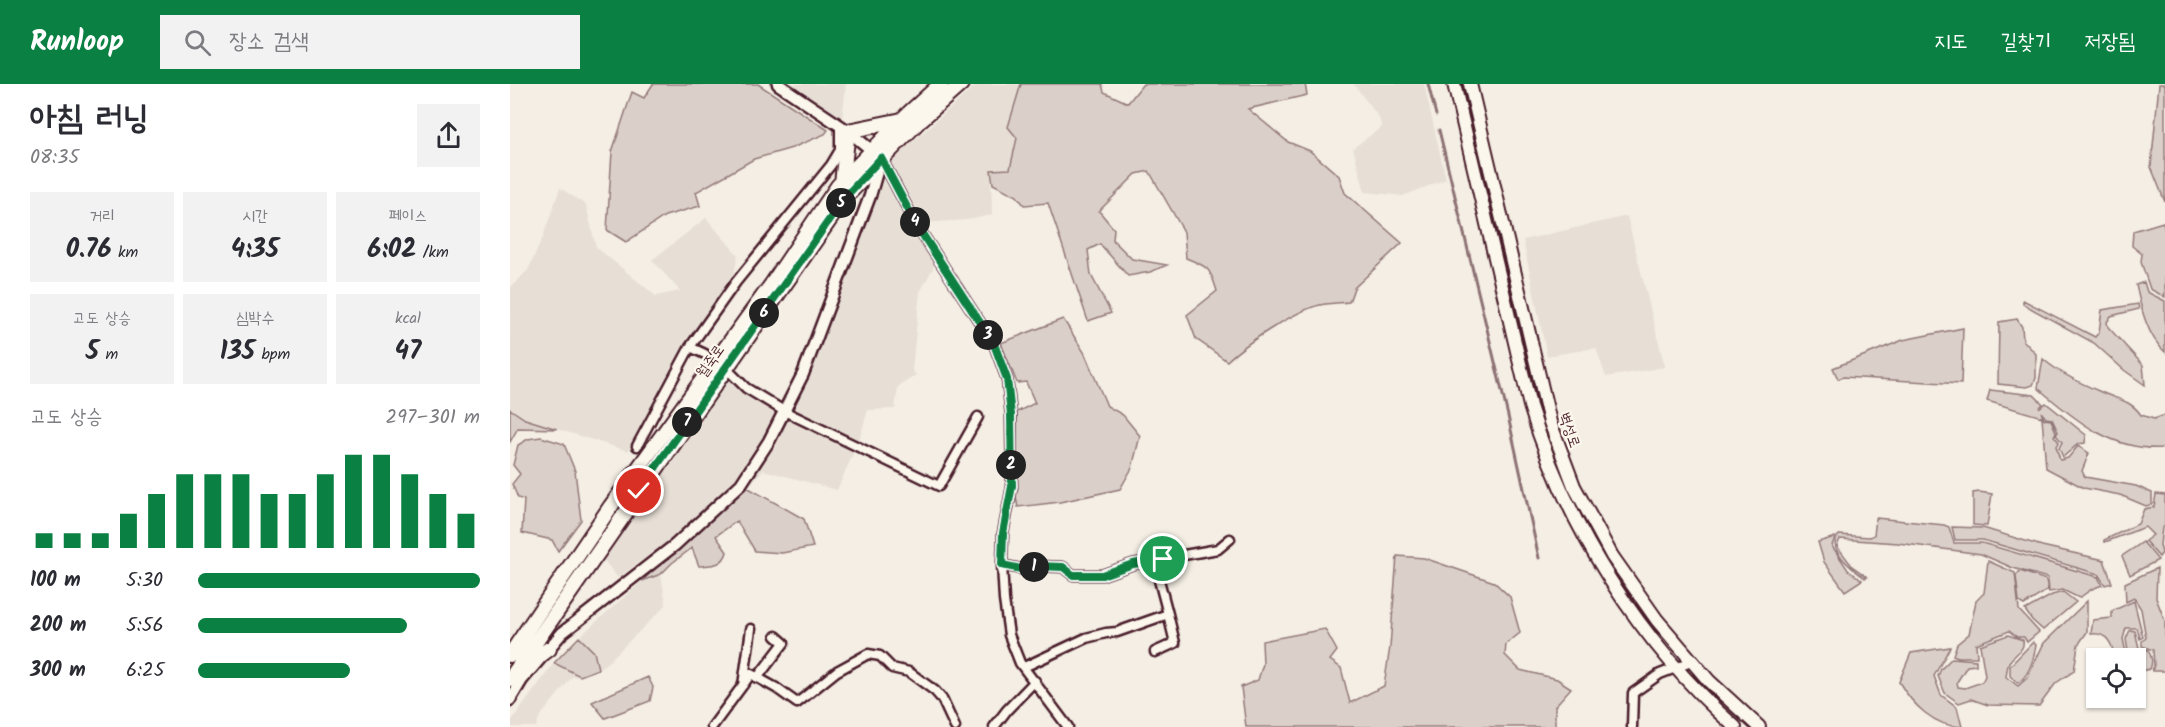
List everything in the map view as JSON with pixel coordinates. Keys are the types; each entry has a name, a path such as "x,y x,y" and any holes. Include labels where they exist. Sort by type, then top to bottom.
{"main road":[{"name":"월죽로","path":"512,676 846,196 902,120 941,84"},
{"name":"월죽로","path":"510,655 611,506 842,183 961,84"},
{"name":"벽성로","path":"1454,84 1530,406 1543,450 1573,516 1618,592 1675,668 1704,700 1735,727"},
{"name":"벽성로","path":"1470,84 1550,423 1574,486 1612,556 1657,620 1690,662 1724,697 1759,727"},
{"path":"842,183 844,129 902,120"},
{"path":"512,676 549,649"}],"street":[{"path":"778,84 877,154 917,226 994,344 1007,379 1011,415 1012,486 1003,533 1002,565 1009,635 1023,667 1068,727"},
{"path":"637,446 690,347 736,282 831,165 840,150 844,129"},
{"path":"510,700 522,681 562,633 675,545 741,484 769,441 802,374 870,196 877,154"},
{"path":"690,347 705,354"},
{"path":"732,375 746,388 784,411 939,486 978,417"},
{"path":"1002,565 1021,569 1038,566 1063,567 1073,575 1102,575 1133,564 1218,549 1230,539"},
{"path":"1154,561 1175,644 1155,652"},
{"path":"1023,667 1086,638 1117,632 1168,614"},
{"path":"743,685 751,629"},
{"path":"757,678 784,643 776,636"},
{"path":"712,727 750,674 797,703 837,671 868,654 880,656 892,668 909,672 935,691 942,699 955,727"},
{"path":"1632,727 1633,693 1660,674 1690,662"},
{"path":"994,727 1035,681"}],"shaded area":[{"path":"653,84 758,84 828,130 825,134 792,148 754,159 696,192 700,206 665,216 626,242 607,230 612,152 632,92 644,98"},
{"path":"784,84 846,84 842,121"},
{"path":"977,84 1021,84 1008,127 1017,138 1010,169 991,170 992,215 967,220 923,223 898,182 890,162"},
{"path":"1021,84 1102,84 1104,92 1128,103 1143,84 1305,84 1307,95 1248,109 1288,142 1310,151 1339,176 1345,193 1402,243 1354,288 1349,302 1320,305 1298,313 1258,337 1227,361 1196,339 1187,315 1217,291 1212,277 1204,266 1186,258 1184,232 1149,171 1136,174 1099,211 1114,229 1113,240 1132,259 1167,265 1150,272 1128,276 1100,244 1088,250 1091,275 1111,313 1088,321 1048,203 1024,205 1017,196 993,184 991,170 1010,169 1017,138 1008,127"},
{"path":"1354,84 1424,84 1446,179 1403,196 1365,192 1353,148 1382,127 1379,118"},
{"path":"2159,84 2165,84 2165,202 2151,167"},
{"path":"883,179 937,261 920,292 912,370 916,375 898,387 895,409 868,410 858,443 788,410 838,288 843,286"},
{"path":"560,188 586,205 596,247 656,296 680,291 652,260 706,218 738,255 733,279 708,315 628,451 525,419 510,409 510,288 528,270 543,237"},
{"path":"1627,216 1665,367 1606,377 1596,348 1547,356 1523,240"},
{"path":"2163,222 2165,297 2150,289 2141,262 2142,254 2132,246 2133,231"},
{"path":"2144,282 2147,292 2165,301 2165,352 2149,330 2143,312 2136,285"},
{"path":"2023,300 2095,337 2099,332 2102,310 2138,304 2139,309 2111,316 2107,322 2108,327 2143,365 2145,385 2094,343 2023,304"},
{"path":"1063,319 1084,352 1107,406 1123,415 1140,436 1132,468 1120,489 1060,502 1018,507 1015,492 1017,412 1035,403 1026,382 1017,383 1001,343"},
{"path":"2017,319 2022,327 2023,340 2036,354 2036,378 2033,385 2027,387 1998,384 1999,322"},
{"path":"1963,328 1961,384 1843,377 1838,379 1833,368 1903,340"},
{"path":"2043,359 2079,382 2128,403 2141,415 2154,419 2165,415 2165,448 2128,445 2096,432 2081,422 2038,388"},
{"path":"728,378 786,418 854,452 837,490 763,470 749,486 733,483 667,542 618,578 602,558"},
{"path":"1990,390 2034,395 2043,404 2039,408 2046,403 2086,435 2085,443 2078,444 2063,457 2059,448 2062,442 2056,435 2058,432 2052,419 2046,418 2041,412 2044,419 2051,420 2056,432 2054,436 2059,442 2056,446 2060,460 2068,458 2078,446 2089,453 2082,471 2085,477 2136,486 2152,493 2152,504 2146,506 2120,495 2084,488 2046,468 2042,417 1987,401"},
{"path":"510,409 525,419 557,429 518,428 510,442"},
{"path":"541,437 564,444 575,471 581,520 558,551 552,540 522,533 524,500 518,498 512,484 520,474 513,465 518,445 528,439"},
{"path":"745,486 804,519 813,547 782,553 755,551 737,521 716,536 727,552 720,562 699,566 692,548 661,574 642,581"},
{"path":"1973,493 1992,494 1987,526 1973,525"},
{"path":"2156,494 2165,495 2165,526 2162,528 2160,545 2162,553 2159,557 2145,541 2153,535 2145,527 2105,542 2104,540 2138,524 2144,509 2154,507"},
{"path":"1876,518 1944,525 1949,527 1954,543 1982,543 2098,577 2102,585 2079,598 2063,590 2049,592 2048,578 2013,568 1981,554 1898,543 1840,539 1837,546 1852,566 1867,577 1865,578 1854,570 1838,553 1836,541 1839,535 1870,537 1874,535"},
{"path":"1952,527 1983,528 2042,546 2104,560 2112,583 2105,585 2098,574 1983,540 1955,540"},
{"path":"1835,537 1832,546 1848,570 1862,580 1845,591 1824,562 1818,542"},
{"path":"2143,542 2158,560 2130,575 2122,556"},
{"path":"1397,556 1424,558 1494,582 1510,597 1520,633 1506,644 1505,655 1520,670 1557,679 1571,688 1555,706 1555,727 1246,727 1241,687 1258,680 1263,664 1262,641 1325,629 1337,651 1330,660 1341,668 1350,703 1384,686 1390,647"},
{"path":"1988,561 2015,573 2019,610 2039,632 2027,642 2024,637 2017,637 2009,631 1976,644 1977,657 1958,657 1953,655 1957,644 1969,634 1976,601 1984,593"},
{"path":"2157,568 2156,598 2165,621 2165,671 2152,671 2153,650 2142,646 2142,641 2146,638 2141,609 2134,598 2126,602 2125,583"},
{"path":"2020,571 2046,580 2048,590 2024,605 2019,602 2016,576"},
{"path":"661,574 666,605 598,669 594,652 579,637 642,581"},
{"path":"2063,592 2076,602 2043,630 2025,610 2052,595"},
{"path":"2087,601 2087,632 2078,645 2074,671 2056,683 2039,706 1988,705 1971,699 1959,703 1945,693 1938,676 1941,669 1952,658 1976,660 1976,665 1967,666 1957,682 1958,687 1965,688 1982,682 1985,676 1980,645 2008,635 2023,640 2021,649 2007,667 2006,677 2018,686 2027,678 2044,643"},
{"path":"2134,601 2143,637 2140,639 2137,628 2126,628 2123,639 2125,648 2112,648 2105,637 2091,634 2093,620 2112,618 2112,611"},
{"path":"2130,630 2135,631 2139,648 2127,648 2126,639"},
{"path":"579,637 594,652 598,669 580,676 554,663"},
{"path":"2033,642 2036,645 2032,661 2025,676 2018,683 2010,676 2010,666"},
{"path":"1950,647 1934,676 1941,695 1957,707 1962,727 1933,719 1917,706 1899,682 1911,653"},
{"path":"2146,650 2151,657 2150,669 2146,670"},
{"path":"554,663 580,676 572,677 539,718 536,727 510,727 510,723"},
{"path":"648,677 653,687 650,701 605,718 592,702"}],"waterway":[{"path":"1428,84 1436,115"},
{"path":"1439,130 1508,416 1539,558"}],"route":[{"path":"639,491 846,196 881,158 917,226 994,344 1007,379 1011,415 1012,486 1003,533 1002,565 1021,569 1038,566 1063,567 1073,575 1102,575 1133,564 1163,559"}]}
